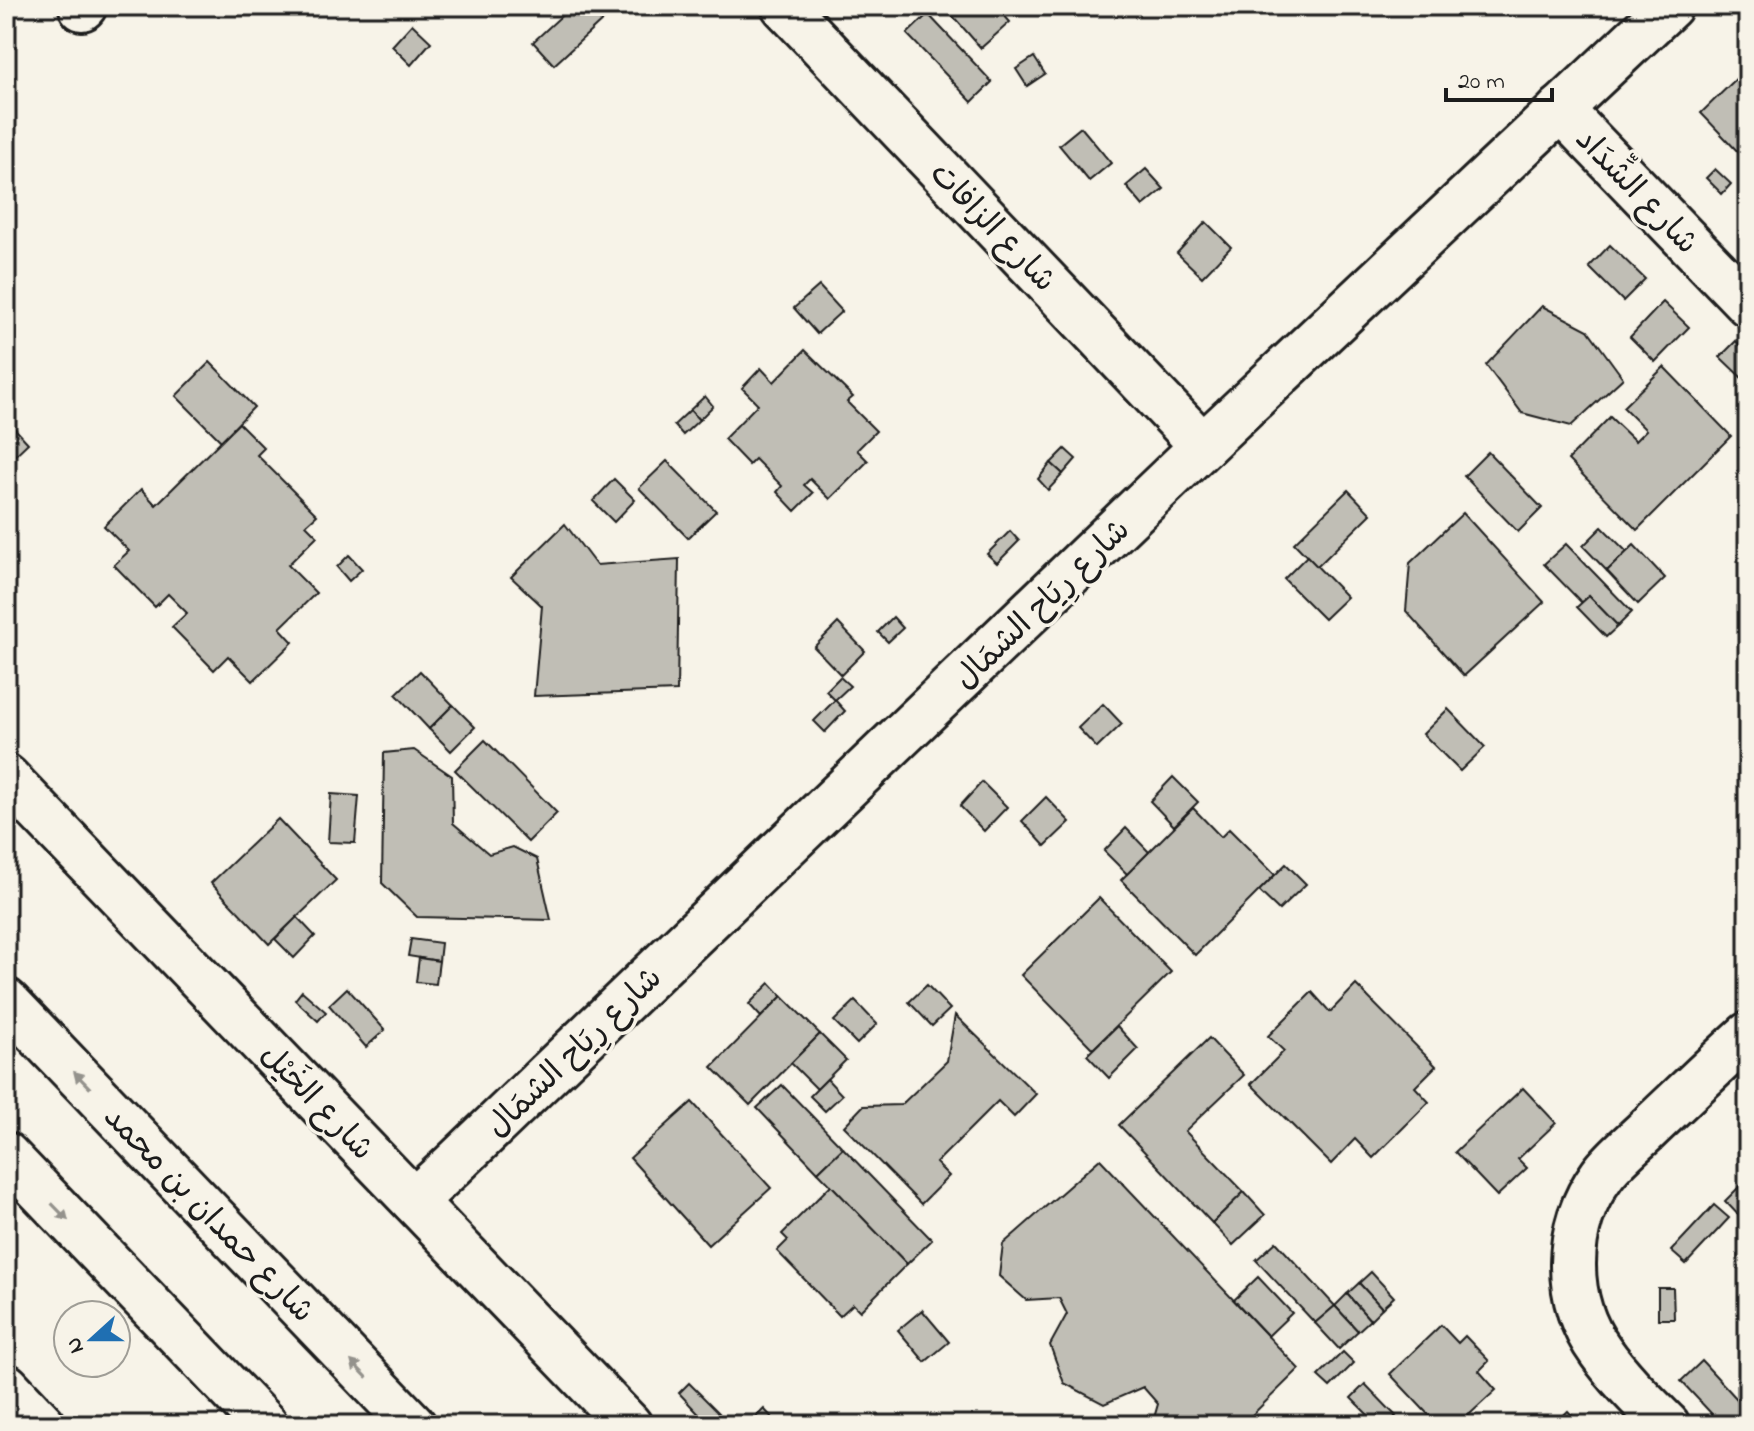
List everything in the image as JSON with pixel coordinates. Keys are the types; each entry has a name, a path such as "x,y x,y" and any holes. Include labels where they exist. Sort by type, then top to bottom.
{"street":[{"name":"شارع الزافات","path":"784,6 1203,446"},
{"name":"شارع رِيَاح الشمَال","path":"414,1201 1203,446 1670,6"},
{"name":"شارع الشِّدَاد","path":"1560,109 1748,304"},
{"name":"شارع الخَيْل","path":"6,777 629,1425"},
{"name":"شارع حمدان بن محمد","path":"6,1001 413,1425"},
{"path":"1667,1425 1599,1351 1581,1317 1573,1280 1574,1243 1584,1207 1603,1174 1748,1035"},
{"path":"6,1155 265,1425"},
{"path":"6,1386 43,1425"}],"building":[{"path":"572,6 618,6 554,65 533,42"},
{"path":"944,6 996,6 1010,22 981,48"},
{"path":"928,14 992,82 972,102 907,34"},
{"path":"412,24 431,42 411,65 392,46"},
{"path":"1034,57 1045,74 1027,86 1016,69"},
{"path":"1742,73 1748,79 1748,148 1741,155 1701,113"},
{"path":"1081,127 1111,163 1089,181 1059,145"},
{"path":"1146,169 1164,189 1143,206 1126,186"},
{"path":"1715,169 1731,184 1722,194 1706,178"},
{"path":"1206,222 1231,247 1202,277 1177,253"},
{"path":"1610,245 1645,279 1623,301 1589,267"},
{"path":"819,286 842,311 817,334 794,308"},
{"path":"1663,302 1689,327 1655,362 1630,337"},
{"path":"1542,306 1588,330 1623,378 1571,426 1522,413 1486,365"},
{"path":"1736,341 1748,352 1748,377 1745,381 1720,357"},
{"path":"805,350 853,397 847,402 876,431 857,450 868,461 830,499 810,479 804,485 813,493 795,511 777,492 782,486 755,459 749,465 724,439 758,404 742,388 761,368 774,382"},
{"path":"210,362 254,407 221,441 176,396"},
{"path":"1664,367 1731,436 1637,530 1568,460 1610,417 1635,441 1646,430 1623,407"},
{"path":"705,396 713,406 699,420 690,410"},
{"path":"690,410 699,420 683,435 674,425"},
{"path":"6,421 28,443 6,464"},
{"path":"239,423 264,448 257,455 317,515 306,525 317,536 288,565 316,593 280,628 293,642 253,681 228,656 214,670 172,627 187,613 168,594 155,607 114,565 129,551 104,526 141,489 156,505"},
{"path":"1065,449 1076,459 1063,474 1051,463"},
{"path":"1488,452 1542,508 1518,532 1464,476"},
{"path":"667,461 716,511 688,538 639,488"},
{"path":"1051,463 1063,474 1048,490 1038,479"},
{"path":"614,479 635,500 614,522 593,501"},
{"path":"1348,490 1371,514 1317,567 1294,543"},
{"path":"1463,513 1544,602 1464,676 1406,611 1410,563"},
{"path":"565,524 596,565 679,559 677,691 534,696 542,606 511,577"},
{"path":"1602,527 1627,552 1607,571 1583,546"},
{"path":"1010,531 1019,541 997,563 987,554"},
{"path":"1566,544 1632,612 1618,626 1589,596 1581,602 1544,564"},
{"path":"1634,545 1665,578 1638,604 1607,571"},
{"path":"349,555 362,569 349,581 337,567"},
{"path":"1307,556 1347,597 1324,619 1284,579"},
{"path":"1589,596 1618,626 1606,637 1577,607"},
{"path":"893,617 903,628 888,642 878,632"},
{"path":"838,623 865,651 841,675 814,647"},
{"path":"420,671 453,705 429,729 396,694"},
{"path":"840,677 850,686 835,700 826,691"},
{"path":"835,700 845,711 825,732 814,721"},
{"path":"1103,704 1122,724 1097,748 1078,728"},
{"path":"453,705 475,727 451,751 429,729"},
{"path":"1448,709 1485,747 1460,771 1423,734"},
{"path":"485,740 557,813 528,842 455,770"},
{"path":"414,750 452,776 453,823 489,854 513,847 537,859 551,920 417,917 382,883 384,753"},
{"path":"1173,777 1198,802 1174,826 1150,801"},
{"path":"982,782 1007,807 984,831 960,806"},
{"path":"331,794 359,796 355,843 328,842"},
{"path":"1046,797 1070,822 1045,846 1022,821"},
{"path":"1193,808 1221,837 1229,829 1275,875 1195,955 1121,880"},
{"path":"278,819 336,880 269,944 211,883"},
{"path":"1126,828 1149,852 1127,874 1104,851"},
{"path":"1286,864 1306,884 1279,910 1259,891"},
{"path":"1099,898 1171,972 1093,1049 1021,975"},
{"path":"297,917 315,936 294,958 275,939"},
{"path":"411,939 441,943 439,961 408,956"},
{"path":"419,958 439,961 436,984 416,982"},
{"path":"770,983 782,996 761,1017 749,1004"},
{"path":"927,985 950,1009 932,1026 909,1002"},
{"path":"1356,985 1436,1066 1415,1087 1429,1102 1373,1158 1355,1139 1331,1164 1251,1084 1284,1051 1268,1036 1312,992 1330,1012"},
{"path":"347,988 385,1030 366,1047 329,1005"},
{"path":"302,991 326,1012 318,1021 295,1000"},
{"path":"782,996 820,1034 750,1105 712,1067"},
{"path":"855,1001 877,1024 857,1044 834,1021"},
{"path":"955,1015 1036,1094 1014,1117 998,1101 936,1163 949,1176 921,1204 844,1126 863,1106 901,1105 947,1061"},
{"path":"1117,1026 1138,1049 1109,1078 1087,1055"},
{"path":"820,1034 846,1060 817,1089 791,1063"},
{"path":"1209,1038 1244,1075 1185,1131 1244,1192 1212,1223 1119,1125"},
{"path":"827,1079 842,1095 825,1111 810,1096"},
{"path":"782,1085 843,1148 818,1172 757,1108"},
{"path":"1523,1088 1556,1123 1518,1159 1527,1168 1497,1196 1455,1152"},
{"path":"692,1102 771,1188 708,1245 630,1158"},
{"path":"843,1148 932,1240 907,1264 818,1172"},
{"path":"1100,1159 1299,1369 1242,1425 1152,1425 1158,1404 1143,1387 1104,1404 1064,1383 1050,1345 1067,1314 1059,1298 1026,1300 999,1276 1003,1244"},
{"path":"1748,1178 1748,1217 1744,1221 1725,1201"},
{"path":"831,1185 907,1264 860,1311 853,1304 840,1316 777,1251 788,1240 782,1234"},
{"path":"1244,1192 1265,1215 1233,1245 1212,1223"},
{"path":"1714,1205 1729,1218 1686,1264 1671,1251"},
{"path":"1276,1242 1335,1306 1315,1323 1256,1260"},
{"path":"1371,1272 1394,1297 1382,1308 1359,1283"},
{"path":"1258,1277 1292,1313 1268,1336 1234,1300"},
{"path":"1359,1283 1382,1308 1370,1320 1347,1294"},
{"path":"1658,1288 1673,1288 1674,1319 1658,1319"},
{"path":"1347,1294 1370,1320 1358,1331 1335,1306"},
{"path":"1335,1306 1358,1331 1339,1349 1315,1323"},
{"path":"922,1310 949,1342 925,1362 898,1330"},
{"path":"1441,1325 1458,1343 1465,1336 1489,1361 1479,1371 1496,1390 1458,1425 1438,1425 1390,1374"},
{"path":"1343,1352 1354,1363 1330,1387 1318,1376"},
{"path":"1702,1361 1748,1411 1748,1425 1722,1425 1681,1381"},
{"path":"689,1383 719,1413 708,1424 679,1393"},
{"path":"1365,1384 1396,1416 1387,1425 1378,1425 1351,1398"},
{"path":"764,1409 779,1425 748,1425"},
{"path":"1568,1411 1581,1425 1553,1425"}]}
